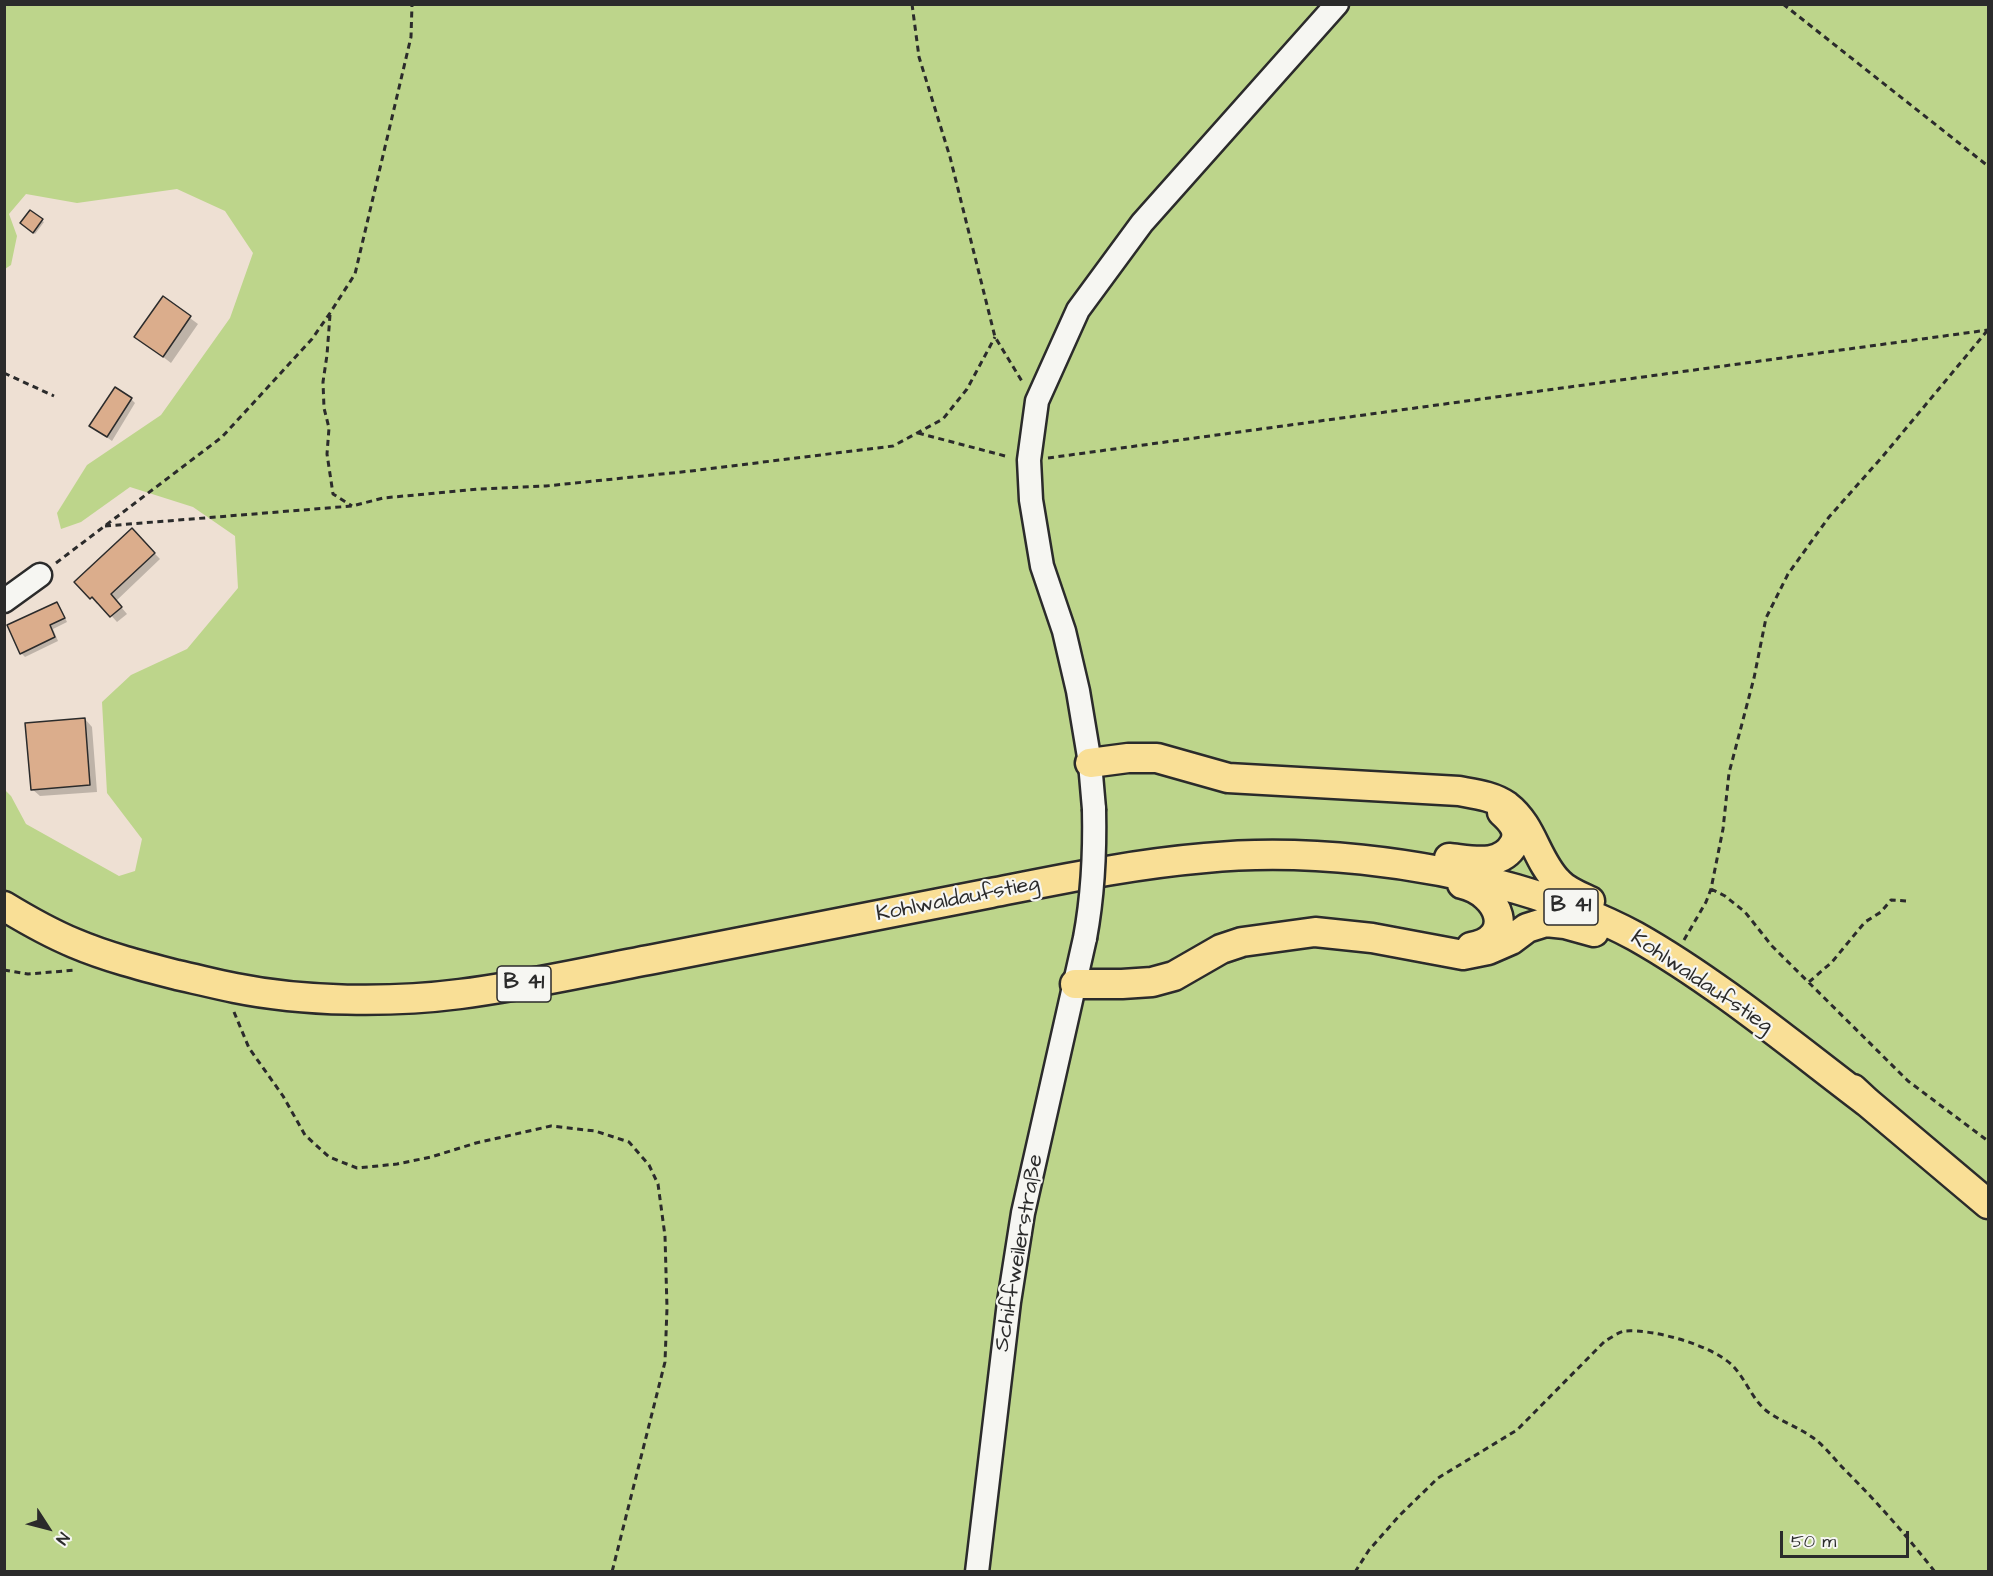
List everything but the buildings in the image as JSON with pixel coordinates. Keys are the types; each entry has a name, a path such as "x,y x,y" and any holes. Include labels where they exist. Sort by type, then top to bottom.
{"main road":[{"path":"1090,763 1128,758 1157,758 1228,778 1459,791 1490,797 1506,806 1525,824 1546,867 1559,884 1572,893 1639,923 1680,947 1833,1069 1867,1102"},
{"path":"1264,855 1351,849 1486,861 1503,858 1516,840 1517,831 1513,822 1488,803 1459,791"},
{"name":"Kohlwaldaufstieg","path":"4,906 32,923 76,944 134,965 239,989 365,1000 458,995 537,982 1126,868 1207,857 1312,856 1407,866 1472,877 1521,890 1577,909 1632,935 1682,965 1867,1102"},
{"path":"1347,860 1469,886 1487,896 1496,907 1499,920 1494,934 1480,945 1441,949 1412,945"},
{"path":"1076,984 1152,982 1174,976 1221,949 1242,942 1315,932 1372,938 1463,955 1488,950 1511,940 1527,928 1546,922 1565,924 1596,933 1676,970 1767,1026"},
{"name":"B 41","path":"1867,1102 1989,1204"}],"street":[{"name":"Schiffweilerstraße","path":"977,1572 1009,1302 1023,1213 1076,984 1093,882 1095,850 1090,763 1078,691 1064,631 1042,566 1031,500 1029,460 1037,401 1078,310 1142,223 1337,4"},
{"path":"4,601 40,575"}],"path":[{"path":"40,575 222,437 312,339 330,313 355,274 411,37 412,4"},
{"path":"912,4 919,57 950,157 994,337 1029,393 1037,401"},
{"path":"1783,4 1989,166"},
{"path":"330,313 323,382 324,408 329,428 327,454 333,494 352,506"},
{"path":"918,433 1029,460 1988,330"},
{"path":"1680,947 1711,890 1723,829 1729,773 1754,678 1766,618 1788,574 1829,517 1988,330"},
{"path":"105,526 352,506 383,498 635,477 893,446 943,419 967,389 994,337"},
{"path":"4,373 54,396"},
{"path":"1711,890 1725,896 1745,912 1772,946 1908,1081 1989,1141"},
{"path":"1809,982 1832,962 1865,922 1881,912 1891,900 1906,901"},
{"path":"239,989 234,1015 249,1048 283,1096 305,1136 329,1156 357,1168 430,1158 476,1143 551,1126 596,1131 629,1142 650,1165 658,1184 665,1236 667,1308 665,1362 612,1572"},
{"path":"1354,1572 1369,1550 1400,1515 1438,1478 1517,1430 1598,1347 1622,1331 1666,1336 1706,1349 1730,1363 1766,1410 1813,1437 1909,1539 1935,1572"}],"green space":[{"path":"5,5 1988,5 1988,1571 5,1571 4,789 11,796 26,824 119,876 135,871 142,839 107,793 102,702 131,675 187,649 238,588 235,536 193,507 130,487 81,522 61,529 57,513 87,465 161,415 230,318 253,253 225,211 177,189 77,203 26,194 9,214 17,236 11,265 5,269"}]}
